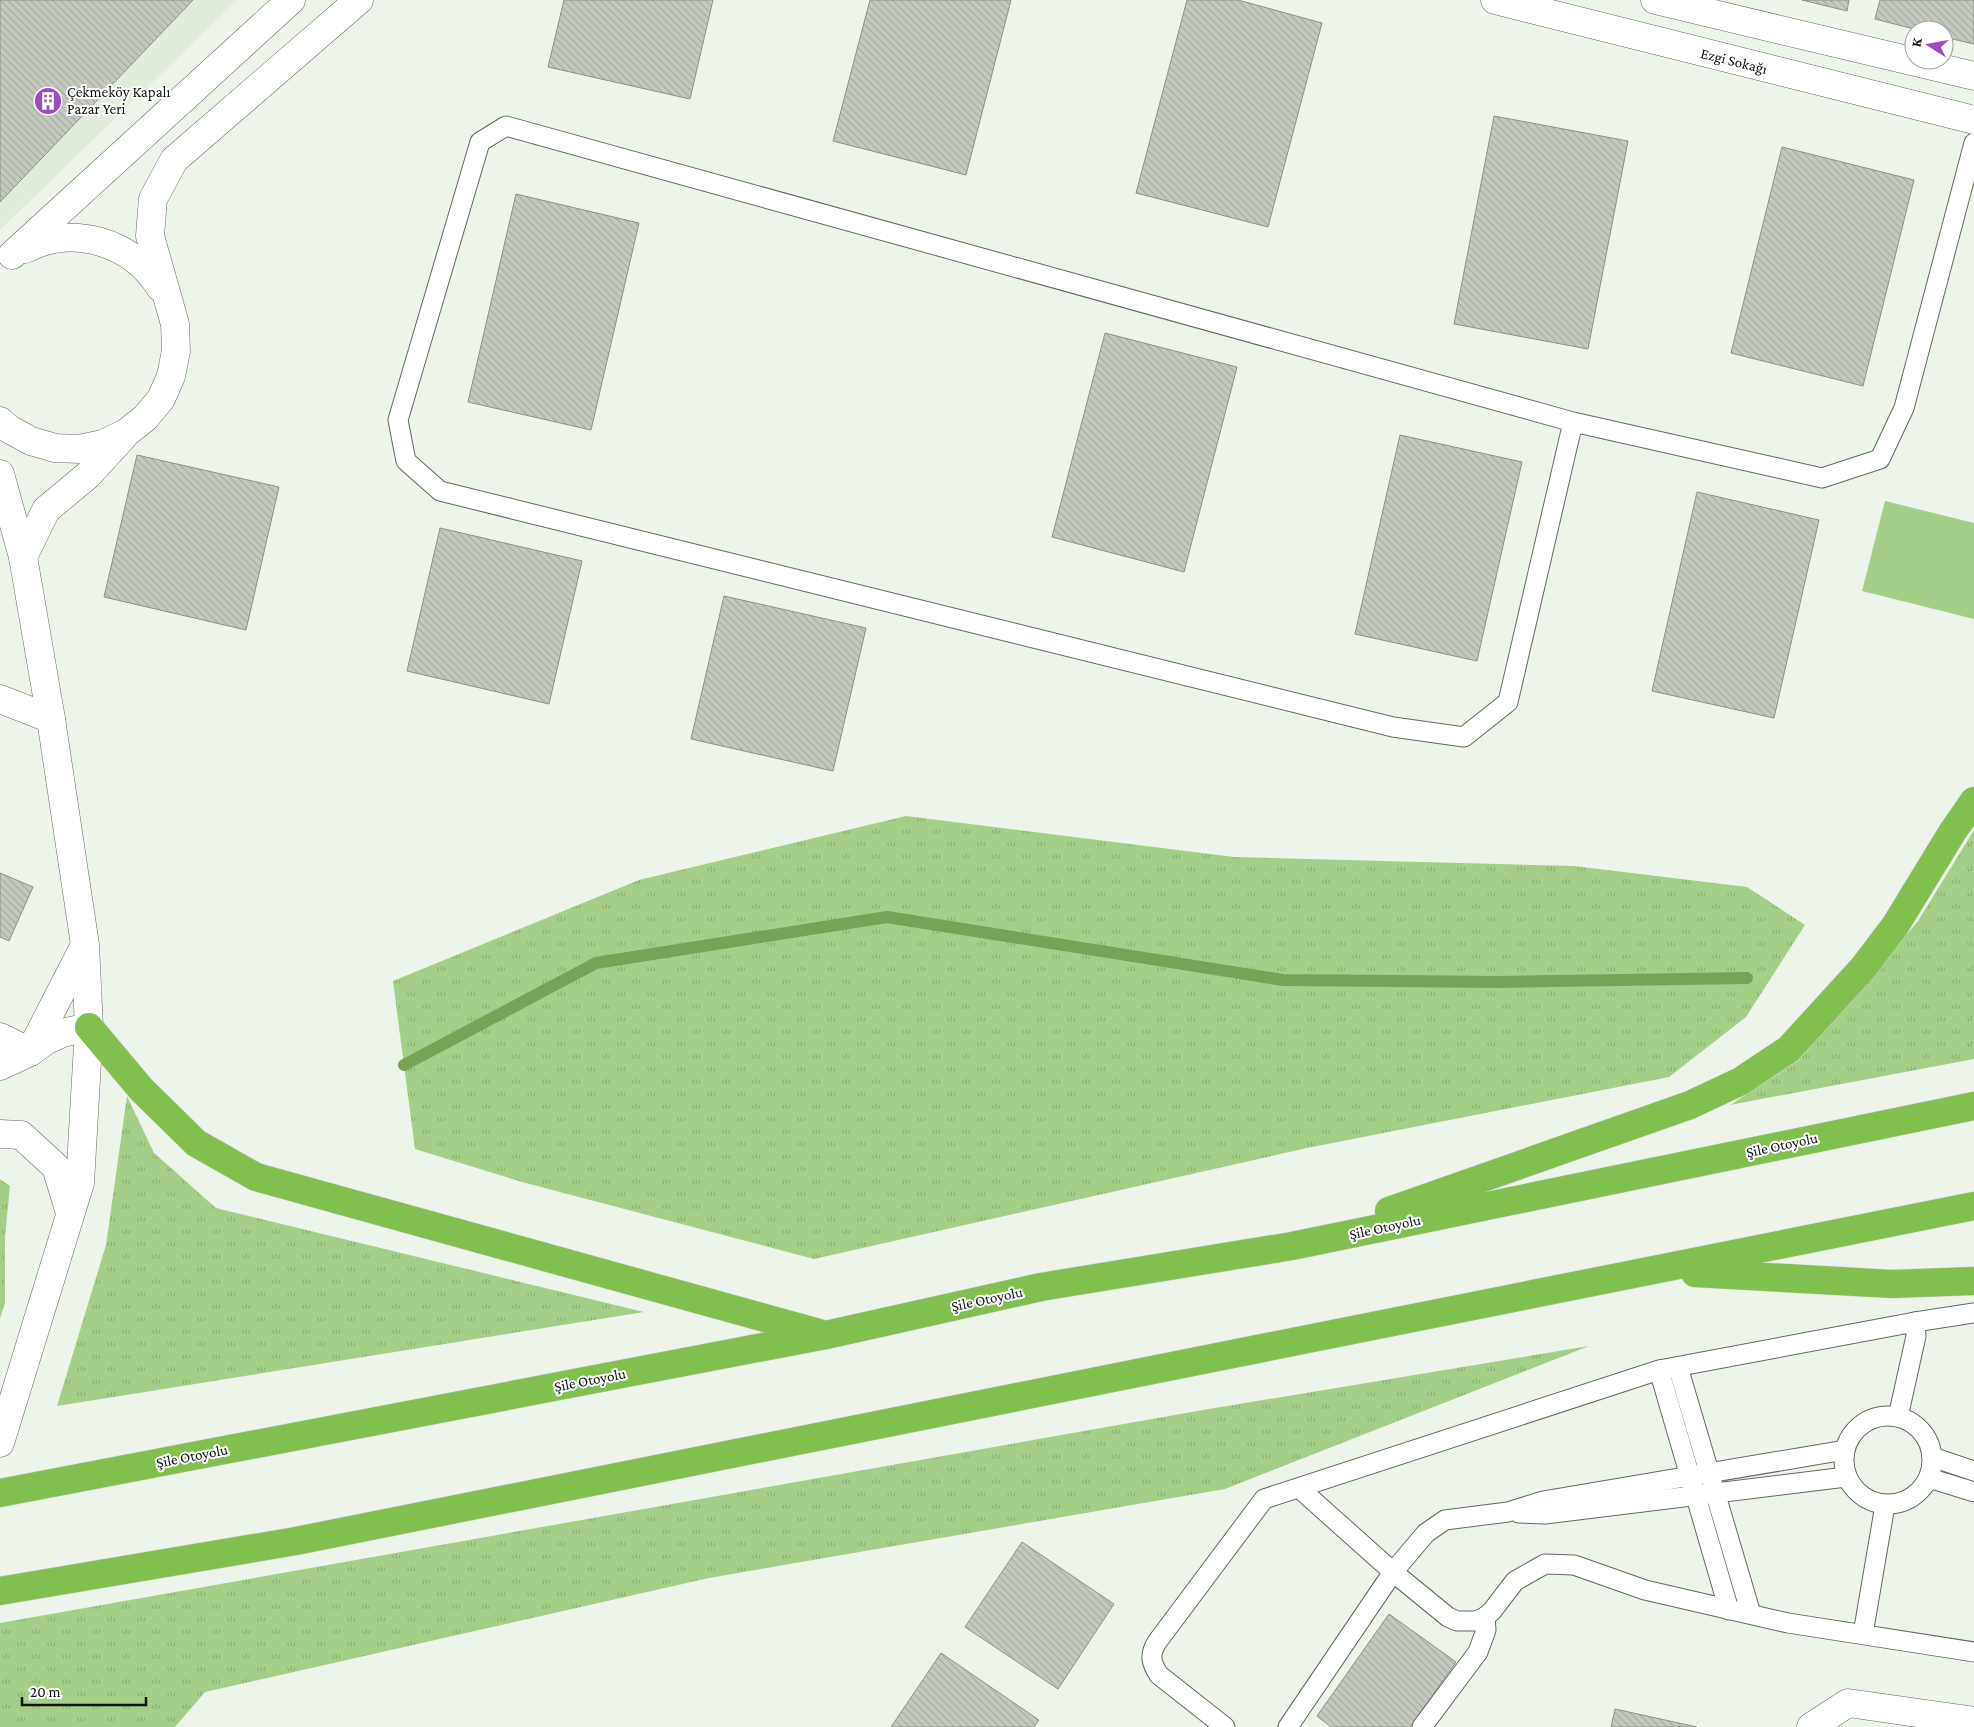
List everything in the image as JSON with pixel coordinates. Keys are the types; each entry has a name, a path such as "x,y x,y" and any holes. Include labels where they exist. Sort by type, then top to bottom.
{"highway":[{"path":"1292,1246 1690,1105 1741,1081 1789,1049 1863,968 1895,926 1974,801"},
{"path":"90,1028 140,1090 196,1143 256,1177 826,1335"},
{"name":"Şile Otoyolu","path":"0,1493 826,1335 1041,1287 1292,1246 1974,1106"},
{"path":"0,1591 306,1539 1974,1206"},
{"path":"1656,1271 1892,1284 1974,1282"}],"street":[{"path":"6,261 291,0"},
{"path":"23,557 46,510 88,475 126,433 145,418 161,399 171,376 176,351 175,324 150,236 153,199 174,160 359,0"},
{"name":"Ezgi Sokağı","path":"1495,0 1974,120"},
{"path":"1655,0 1974,76"},
{"path":"6,261 35,244 61,237 87,238 112,245 135,258 153,277 167,299"},
{"path":"0,421 9,429 31,441 55,448 79,449 103,444 126,433"},
{"path":"0,474 23,557 51,719 85,945 90,1028 80,1183 0,1443"},
{"path":"0,699 51,719"},
{"path":"30,1052 85,945"},
{"path":"0,1066 30,1052 47,1040 62,1033 90,1028"},
{"path":"0,1037 30,1052"},
{"path":"0,1134 21,1135 56,1167 70,1213"},
{"path":"1811,1727 1848,1703 1974,1721"}],"lane":[{"path":"1573,422 1508,702 1464,736 1393,727 440,491 406,461 398,420 480,142 506,126 1573,422 1822,478 1880,459 1904,408 1974,143"},
{"path":"1225,1727 1159,1675 1153,1667 1152,1650 1264,1499 1659,1370 1915,1322 1974,1313"},
{"path":"1898,1417 1916,1336 1915,1322"},
{"path":"1678,1366 1751,1614"},
{"path":"1659,1370 1729,1610"},
{"path":"1884,1416 1898,1417 1911,1422 1922,1432 1929,1443 1932,1457 1929,1478 1924,1488 1906,1501 1885,1505 1862,1497 1853,1488 1846,1477 1844,1464 1845,1450 1850,1437 1859,1426 1871,1419 1884,1416"},
{"path":"1288,1727 1393,1572 1426,1533 1445,1520 1508,1512 1543,1501 1845,1450"},
{"path":"1932,1457 1974,1470"},
{"path":"1508,1512 1545,1514 1846,1477"},
{"path":"1929,1478 1974,1492"},
{"path":"1299,1488 1393,1572 1452,1619 1468,1622 1485,1617 1515,1581 1545,1564 1574,1565 1645,1590 1788,1623 1974,1652"},
{"path":"1863,1634 1885,1505"},
{"path":"1422,1727 1478,1652 1486,1630 1485,1617"}],"shaded area":[{"name":"Çekmeköy Kapalı Pazar Yeri","path":"0,0 237,0 0,230"}],"green space":[{"path":"1885,501 1974,523 1974,619 1862,591"},
{"path":"906,816 1234,857 1574,866 1747,887 1805,925 1746,1017 1669,1077 1307,1148 814,1259 522,1182 415,1149 393,981 639,880"},
{"path":"1974,830 1974,1059 1730,1105 1799,1060 1918,921"},
{"path":"127,1096 154,1153 216,1208 644,1312 57,1406 106,1245"},
{"path":"0,1179 10,1186 5,1237 5,1303 0,1318"},
{"path":"1589,1346 1225,1489 709,1578 205,1692 175,1727 0,1727 0,1623 1203,1410"}],"building":[{"name":"Çekmeköy Kapalı Pazar Yeri","path":"0,0 193,0 0,202"},
{"path":"564,0 713,0 690,99 548,67"},
{"path":"870,0 1011,0 966,175 833,141"},
{"path":"1187,0 1238,0 1322,23 1268,227 1136,193"},
{"path":"1802,0 1849,0 1847,11"},
{"path":"1880,0 1974,0 1974,44 1954,39 1954,20 1904,20 1904,26 1875,19"},
{"path":"1494,116 1628,141 1588,349 1454,324"},
{"path":"1782,147 1914,180 1863,386 1731,353"},
{"path":"516,194 639,223 591,430 468,402"},
{"path":"1105,333 1237,367 1184,572 1052,537"},
{"path":"1400,435 1522,462 1477,661 1355,634"},
{"path":"137,455 279,487 246,630 104,597"},
{"path":"1697,492 1819,520 1774,718 1652,691"},
{"path":"440,528 582,561 549,704 407,671"},
{"path":"724,596 866,628 833,771 691,739"},
{"path":"0,873 33,887 9,941 0,937"},
{"path":"1022,1542 1114,1604 1058,1689 965,1627"},
{"path":"1389,1614 1456,1662 1410,1727 1331,1727 1317,1716"},
{"path":"941,1653 1039,1720 1034,1727 891,1727"},
{"path":"1615,1709 1697,1727 1611,1727"}],"waterway":[{"path":"404,1065 596,963 887,917 1283,980 1499,982 1747,978"}],"place":[{"name":"Çekmeköy Kapalı Pazar Yeri","path":"48,101"}]}
